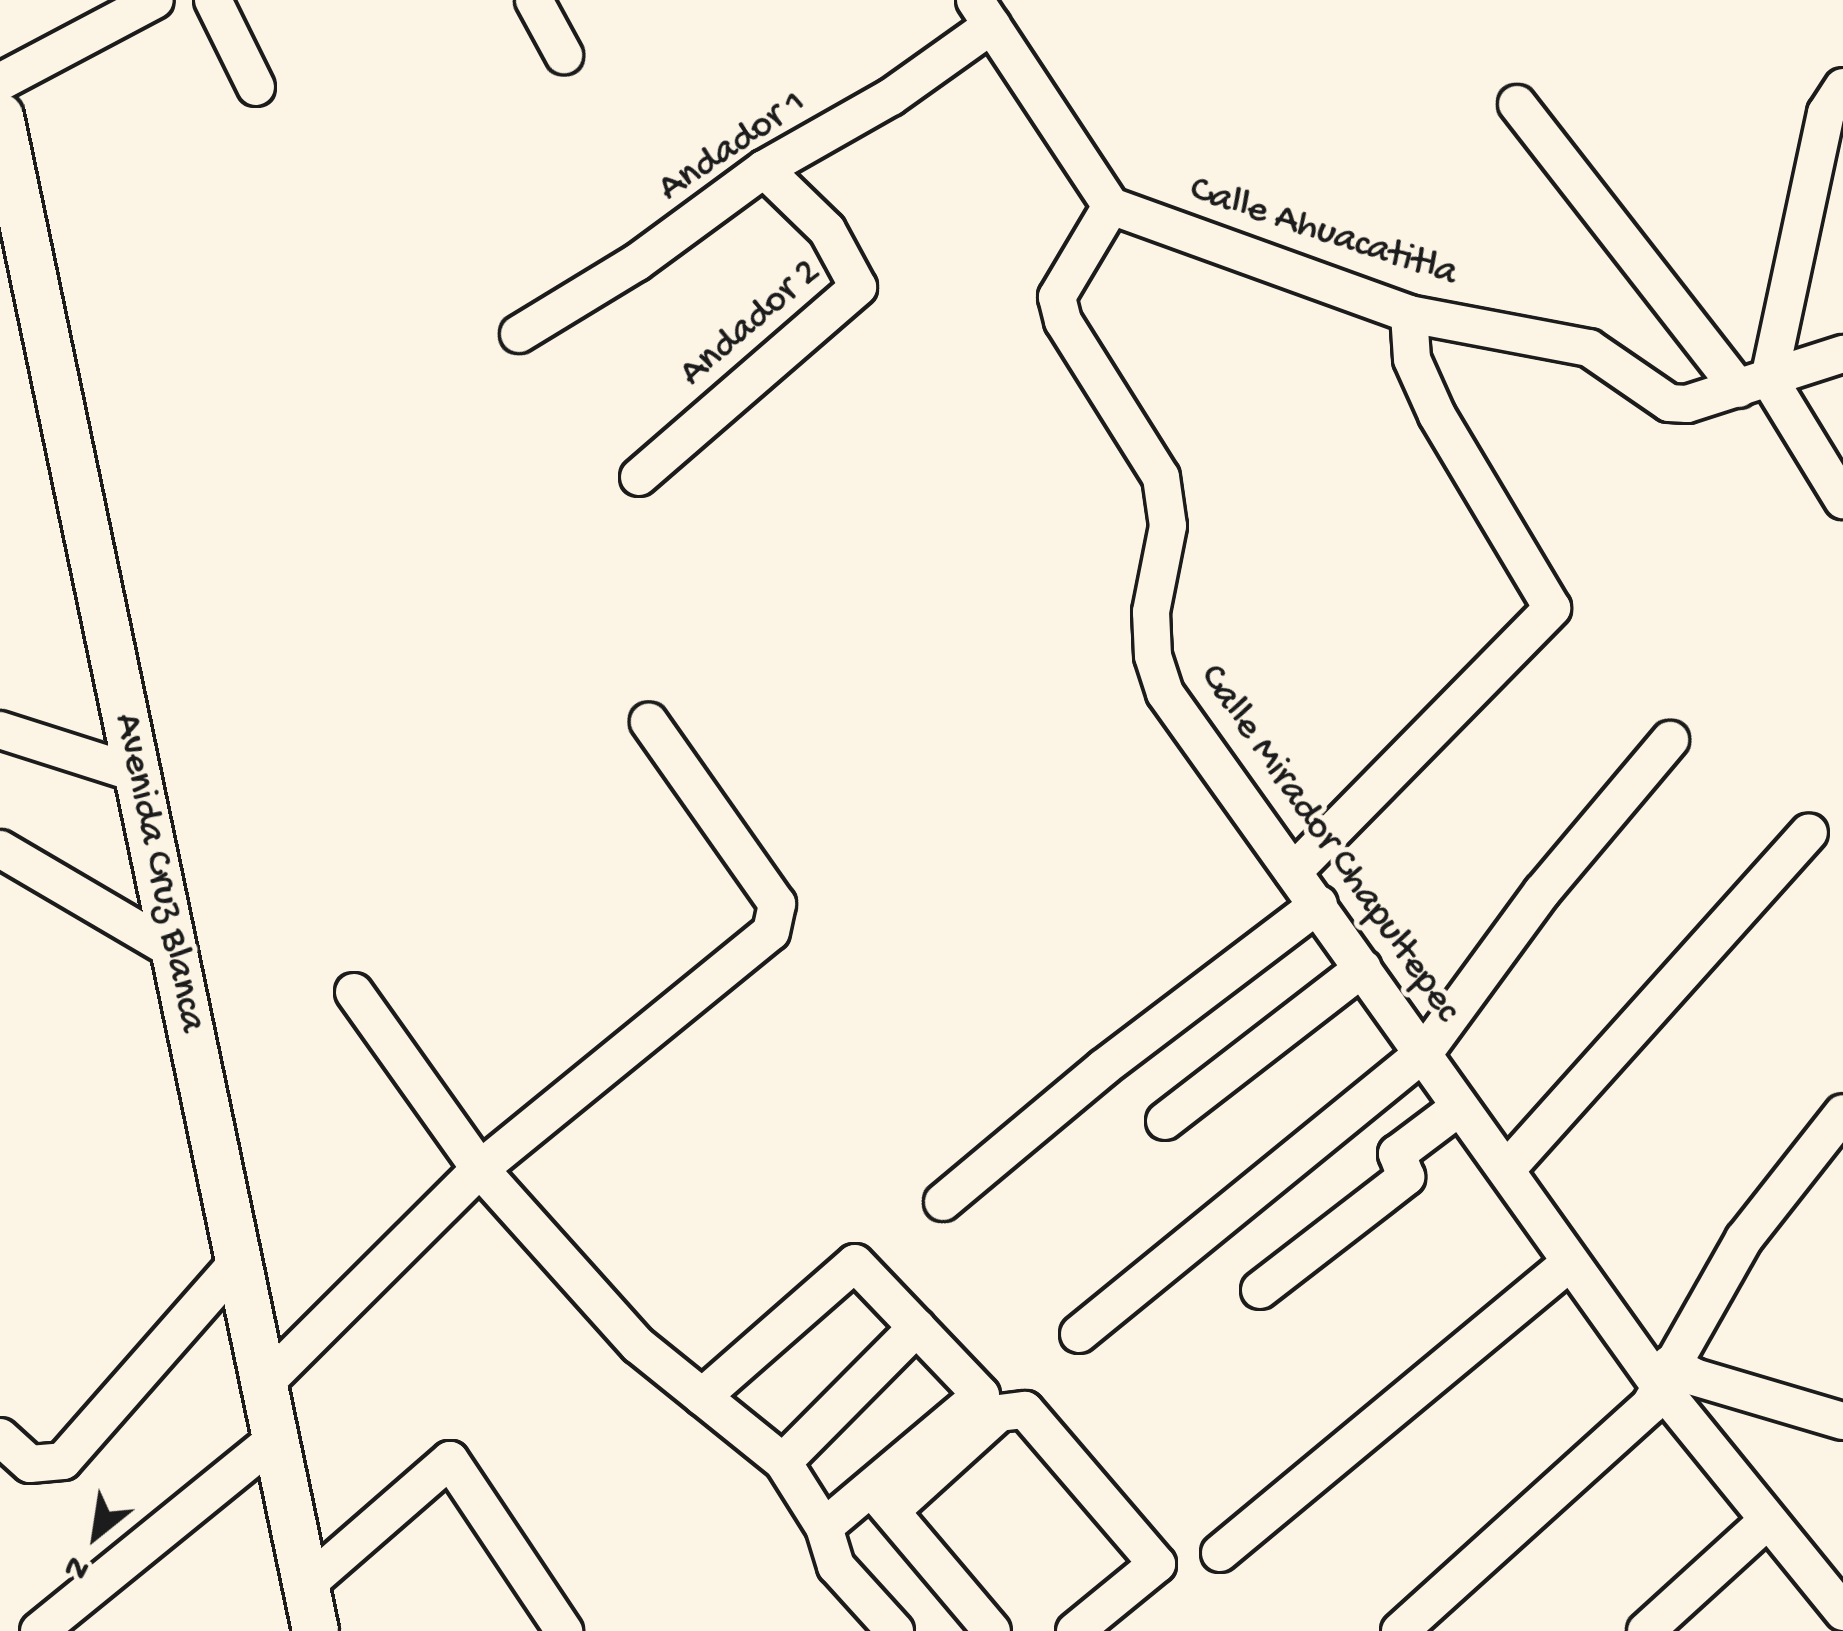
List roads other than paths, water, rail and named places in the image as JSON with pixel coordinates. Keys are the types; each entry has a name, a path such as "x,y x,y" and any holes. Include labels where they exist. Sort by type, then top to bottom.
{"main road":[{"name":"Avenida Cruz Blanca","path":"0,116 315,1631"}],"street":[{"path":"0,82 154,0"},
{"path":"212,0 256,87"},
{"path":"534,0 564,56"},
{"path":"984,13 1111,206"},
{"name":"Andador 1","path":"519,334 658,249 764,169 891,97 984,13"},
{"path":"1754,384 1826,113 1843,87"},
{"path":"1517,104 1754,384 1843,500"},
{"name":"Andador 2","path":"639,477 858,287 827,230 764,169"},
{"name":"Calle Ahuacatitla","path":"1111,206 1409,314 1589,348 1669,403 1687,404 1843,354"},
{"name":"Calle Mirador Chapultepec","path":"1111,206 1057,298 1063,321 1162,477 1168,526 1151,612 1153,656 1166,693 1424,1053 1458,1108 1507,1169 1569,1263 1664,1374 1767,1521 1843,1612"},
{"path":"1293,872 1552,608 1437,415 1412,358 1409,314"},
{"path":"262,1386 480,1168 770,932 777,904 649,722"},
{"path":"0,730 138,774"},
{"path":"1079,1334 1424,1053 1542,892 1670,740"},
{"path":"1507,1169 1809,833"},
{"path":"0,849 176,953"},
{"path":"943,1202 1103,1068 1319,904"},
{"path":"1165,1121 1363,968"},
{"path":"355,992 508,1206 638,1345 783,1462 824,1528 836,1566 895,1631"},
{"path":"1260,1290 1406,1178 1397,1154 1458,1108"},
{"path":"1400,1631 1651,1405 1664,1374 1744,1239 1843,1113"},
{"path":"702,1397 855,1263 981,1395 881,1499"},
{"path":"1220,1553 1569,1263"},
{"path":"0,1437 30,1464 63,1461 236,1264"},
{"path":"783,1462 917,1327"},
{"path":"1664,1374 1694,1377 1843,1421"},
{"path":"824,1528 881,1499 999,1413 1025,1410 1157,1564 1076,1631"},
{"path":"39,1631 274,1439"},
{"path":"304,1586 450,1460 564,1631"},
{"path":"881,1499 992,1631"},
{"path":"1646,1631 1767,1521"}]}
